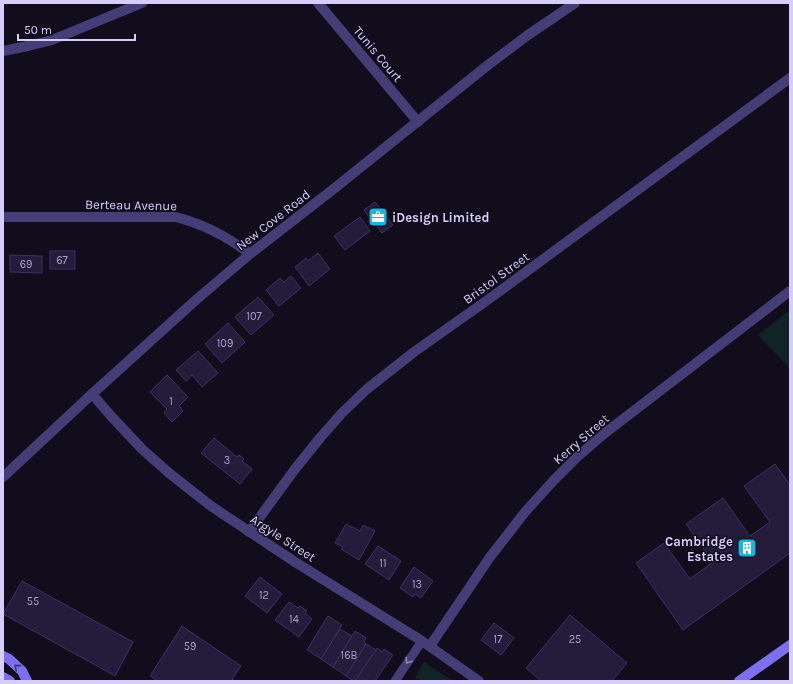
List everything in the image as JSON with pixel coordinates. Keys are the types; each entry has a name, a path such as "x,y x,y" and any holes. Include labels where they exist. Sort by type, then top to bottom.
{"main road":[{"path":"739,681 790,645"},
{"path":"3,656 22,671 27,681"},
{"path":"3,677 10,681"}],"street":[{"path":"3,51 52,40 142,3"},
{"name":"Tunis Court","path":"318,3 418,122"},
{"name":"New Cove Road","path":"3,477 197,299 250,254 290,224 488,65 528,35 575,3"},
{"name":"Bristol Street","path":"249,532 295,469 320,438 342,413 367,389 414,352 489,299 790,78"},
{"name":"Berteau Avenue","path":"3,217 176,218 191,221 216,232 239,245 250,254"},
{"name":"Kerry Street","path":"426,644 525,512 577,457 605,433 790,291"},
{"name":"Argyle Street","path":"92,394 142,449 169,473 211,506 249,532 426,644 479,681"}],"lane":[{"path":"395,681 426,644"}],"green space":[{"path":"790,310 790,368 758,335"},
{"path":"424,662 453,681 420,681 415,678"}],"building":[{"name":"iDesign Limited","path":"375,202 393,225 382,233 364,210"},
{"path":"360,217 370,231 345,250 334,236"},
{"path":"50,251 75,251 75,269 50,269"},
{"path":"318,253 330,269 309,286 295,267 306,258 308,261"},
{"path":"10,255 42,256 42,273 10,272"},
{"path":"291,276 301,288 279,306 266,290 280,278 284,282"},
{"path":"258,297 274,315 251,335 235,317"},
{"path":"228,323 245,342 222,363 205,344"},
{"path":"198,351 218,373 202,387 192,375 186,381 176,370"},
{"path":"167,375 188,397 179,406 183,411 172,422 164,413 167,409 150,392"},
{"path":"214,438 237,457 239,455 244,459 242,461 252,469 240,484 201,453"},
{"name":"Cambridge Estates","path":"775,464 790,485 790,553 683,630 636,563 664,543 690,579 713,562 686,524 723,498 750,536 770,522 744,486"},
{"path":"346,524 360,531 363,525 375,531 359,560 341,549 343,547 335,543"},
{"path":"378,546 401,561 389,580 365,564"},
{"path":"414,567 433,581 421,598 415,594 413,597 400,588"},
{"path":"260,577 282,594 267,613 245,596"},
{"path":"22,581 133,642 115,676 3,614"},
{"path":"289,602 298,608 300,606 307,611 305,613 312,619 299,637 275,620"},
{"path":"570,615 627,663 612,681 541,681 526,668"},
{"path":"328,616 342,625 321,659 307,650"},
{"path":"494,623 514,638 501,655 481,640"},
{"path":"182,626 241,666 232,679 235,681 158,681 150,676"},
{"path":"340,629 352,636 333,667 321,659"},
{"path":"355,631 366,638 364,642 366,644 346,676 333,667"},
{"path":"366,644 376,650 354,681 346,676"},
{"path":"377,648 382,652 384,649 393,655 375,681 355,681"}],"place":[{"name":"iDesign Limited","path":"378,217"},
{"name":"Cambridge Estates","path":"747,548"}]}
